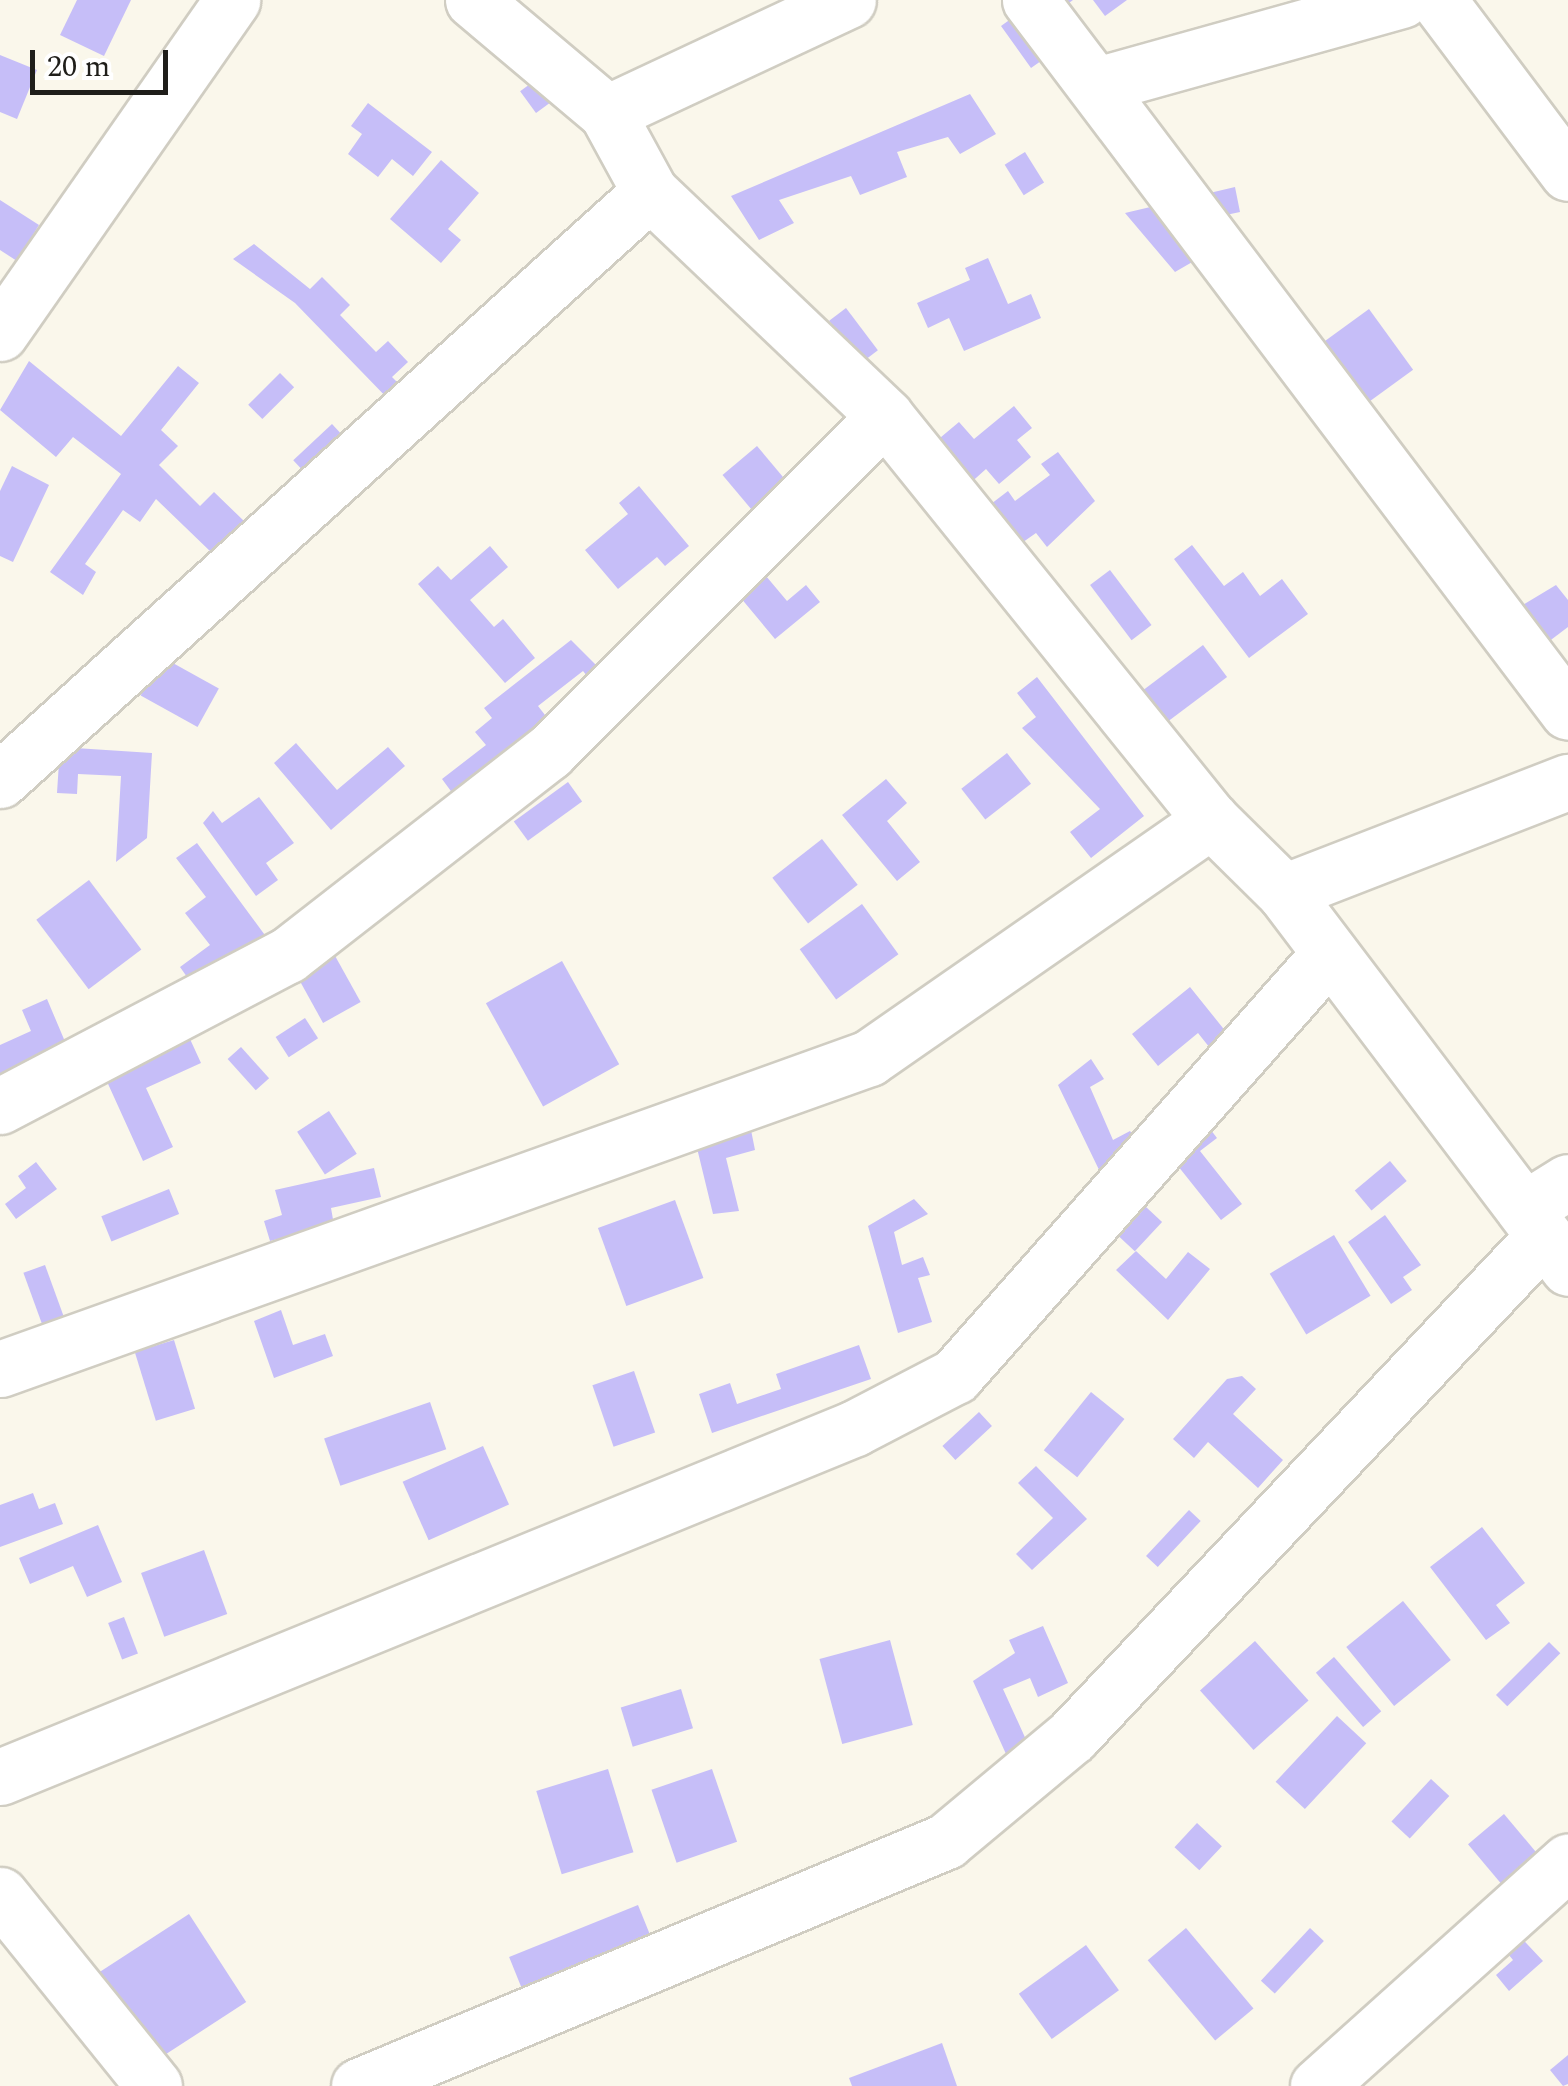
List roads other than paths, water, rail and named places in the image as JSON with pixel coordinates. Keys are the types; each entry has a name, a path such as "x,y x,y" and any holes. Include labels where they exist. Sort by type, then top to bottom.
{"street":[{"path":"0,333 232,0"},
{"path":"359,2086 946,1840 1072,1736 1551,1223 1329,954 1284,892 1211,820 885,416 650,192 607,113 473,0"},
{"path":"607,113 848,0"},
{"path":"1030,0 1568,712"},
{"path":"1097,85 1400,0"},
{"path":"1438,0 1568,173"},
{"path":"0,780 650,192"},
{"path":"0,1106 288,955 503,788 885,416"},
{"path":"1284,892 1568,782"},
{"path":"0,1368 869,1058 1211,820"},
{"path":"0,1777 854,1428 955,1376 1329,954"},
{"path":"1318,2086 1568,1862"},
{"path":"0,1895 154,2086"}]}
